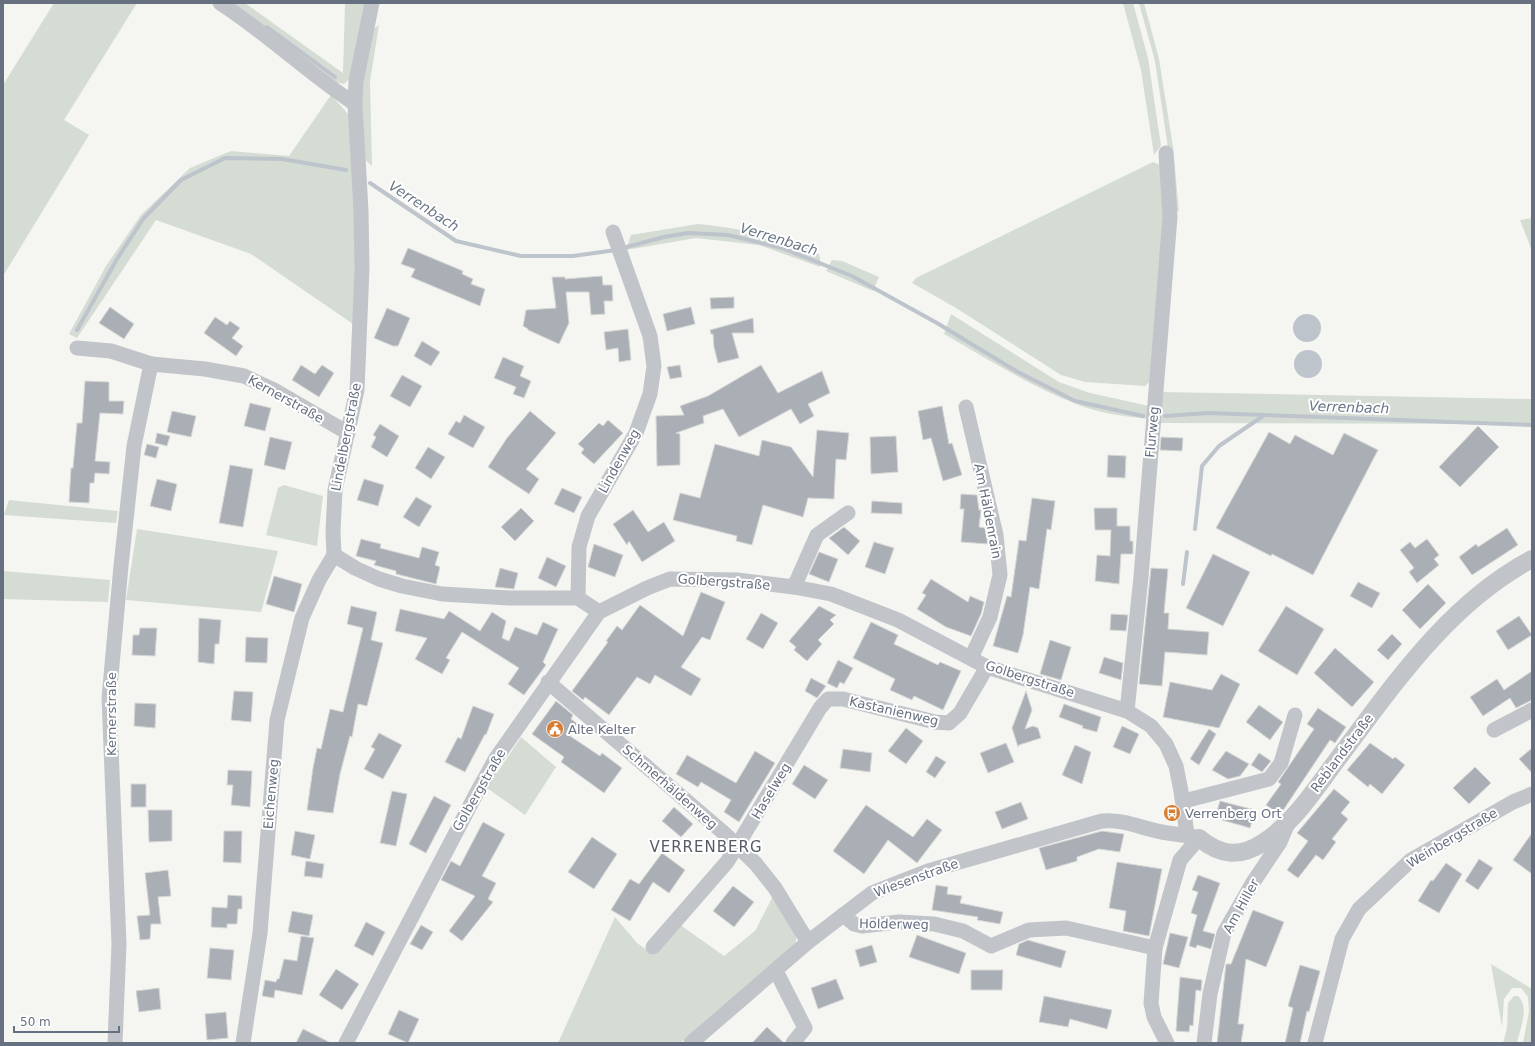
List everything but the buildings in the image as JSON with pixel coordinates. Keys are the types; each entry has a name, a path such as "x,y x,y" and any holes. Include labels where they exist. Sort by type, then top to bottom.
{"street":[{"path":"220,3 253,24 334,90 356,104"},
{"name":"Lindelbergstraße","path":"334,555 333,532 335,490 357,390 362,268 356,81 372,3"},
{"name":"Flurweg","path":"1127,711 1141,577 1154,400 1170,217 1166,153"},
{"name":"Lindenweg","path":"578,598 579,548 588,516 636,433 650,394 654,366 650,336 613,232"},
{"name":"Kernerstraße","path":"77,348 111,351 151,364 205,369 244,376 274,390 348,433"},
{"name":"Kernerstraße","path":"116,1043 119,944 109,698 134,446 151,364"},
{"name":"Am Häldenrain","path":"966,407 996,536 1000,575 990,617 972,658"},
{"path":"794,587 817,535 848,513"},
{"path":"334,555 379,579 402,586 442,594 509,598 578,598 599,612"},
{"name":"Eichenweg","path":"243,1043 260,933 277,720 302,618 319,580 334,555"},
{"name":"Reblandstraße","path":"1193,836 1212,849 1228,854 1245,851 1264,842 1288,822 1399,678 1446,624 1481,592 1532,559"},
{"name":"Golbergstraße","path":"346,1043 496,758 548,682 599,612 647,588 670,579 737,580 794,587 831,594 898,620 987,667 1127,711 1151,726 1166,744 1176,766 1193,836"},
{"name":"Kastanienweg","path":"843,699 936,722 949,723 960,713 987,667"},
{"name":"Schmerhäldenweg","path":"548,682 756,864 775,888 808,942"},
{"name":"Haselweg","path":"653,946 727,862 820,708 828,699 843,699"},
{"path":"1494,730 1532,710"},
{"path":"1184,800 1269,779 1281,763 1295,715"},
{"name":"Weinbergstraße","path":"1315,1043 1342,939 1359,909 1411,860 1513,802 1532,794"},
{"name":"Wiesenstraße","path":"690,1043 776,971 808,942 872,893 928,871 1102,821 1120,820 1167,833 1193,836"},
{"name":"Am Hiller","path":"1204,1043 1210,994 1224,933 1252,884 1280,842 1288,822"},
{"path":"1167,1043 1154,1017 1152,1003 1155,948 1180,860 1193,836"},
{"name":"Holderweg","path":"843,915 854,924 862,926 899,922 934,924 963,931 991,946 1029,930 1066,928 1155,948"},
{"path":"776,971 805,1028 793,1043"}],"shaded area":[{"path":"54,3 137,3 64,120 89,135 3,276 3,85"},
{"path":"226,3 245,3 343,73 345,3 367,3 352,76 344,84 332,81"},
{"path":"1123,3 1133,3 1148,58 1161,146 1154,155 1141,70"},
{"path":"1139,3 1144,3 1159,59 1173,147 1179,212 1172,207 1169,155 1155,61"},
{"path":"379,25 370,81 372,166 363,158 362,81 372,30"},
{"path":"331,95 349,115 357,205 353,324 251,254 156,220 77,338 69,334 106,266 141,215 190,168 231,151 289,156"},
{"path":"1153,162 1162,166 1166,212 1153,379 1145,386 1085,382 1061,375 956,308 912,283 916,278"},
{"path":"1532,218 1532,251 1520,220"},
{"path":"698,224 724,227 797,242 818,253 820,258 820,267 759,245 696,238 626,250 631,235"},
{"path":"832,260 842,261 879,277 873,291 826,271"},
{"path":"951,314 1059,382 1090,393 1149,406 1148,419 1101,412 1057,396 1024,380 944,334"},
{"path":"1307,314 1317,318 1321,328 1317,338 1307,342 1297,338 1293,328 1297,318"},
{"path":"1308,350 1318,354 1322,364 1318,374 1308,378 1298,374 1294,364 1298,354"},
{"path":"1160,392 1532,399 1532,424 1156,423"},
{"path":"284,485 323,496 317,546 266,535 278,488"},
{"path":"9,500 118,511 116,523 4,515"},
{"path":"137,529 278,551 261,612 126,600"},
{"path":"3,571 110,580 108,602 3,599"},
{"path":"521,737 556,767 525,815 487,788"},
{"path":"773,896 797,934 795,947 680,1043 558,1043 615,917 637,943 654,955 679,924 724,956 755,931"},
{"path":"1491,964 1532,989 1532,1043 1523,1043 1529,1011 1528,997 1521,988 1512,988 1504,999 1502,1027"},
{"path":"1514,996 1518,996 1522,1001 1524,1012 1522,1025 1517,1043 1503,1043 1507,1028 1508,1003"}],"waterway":[{"name":"Verrenbach","path":"267,27 335,77"},
{"path":"77,330 117,259 143,219 181,180 225,158 282,159 346,170"},
{"name":"Verrenbach","path":"370,183 456,241 521,256 573,256 616,250"},
{"name":"Verrenbach","path":"623,248 664,237 688,233 728,235 782,248 852,276 937,323 1016,371 1075,401 1143,416"},
{"name":"Verrenbach","path":"1165,416 1208,413 1532,425"},
{"path":"1195,529 1202,466 1219,446 1263,416"},
{"path":"1183,584 1187,552"}],"place":[{"name":"Alte Kelter","path":"555,729"},
{"name":"Verrenberg Ort","path":"1172,813"}],"district":[{"name":"VERRENBERG","path":"706,847"}]}
